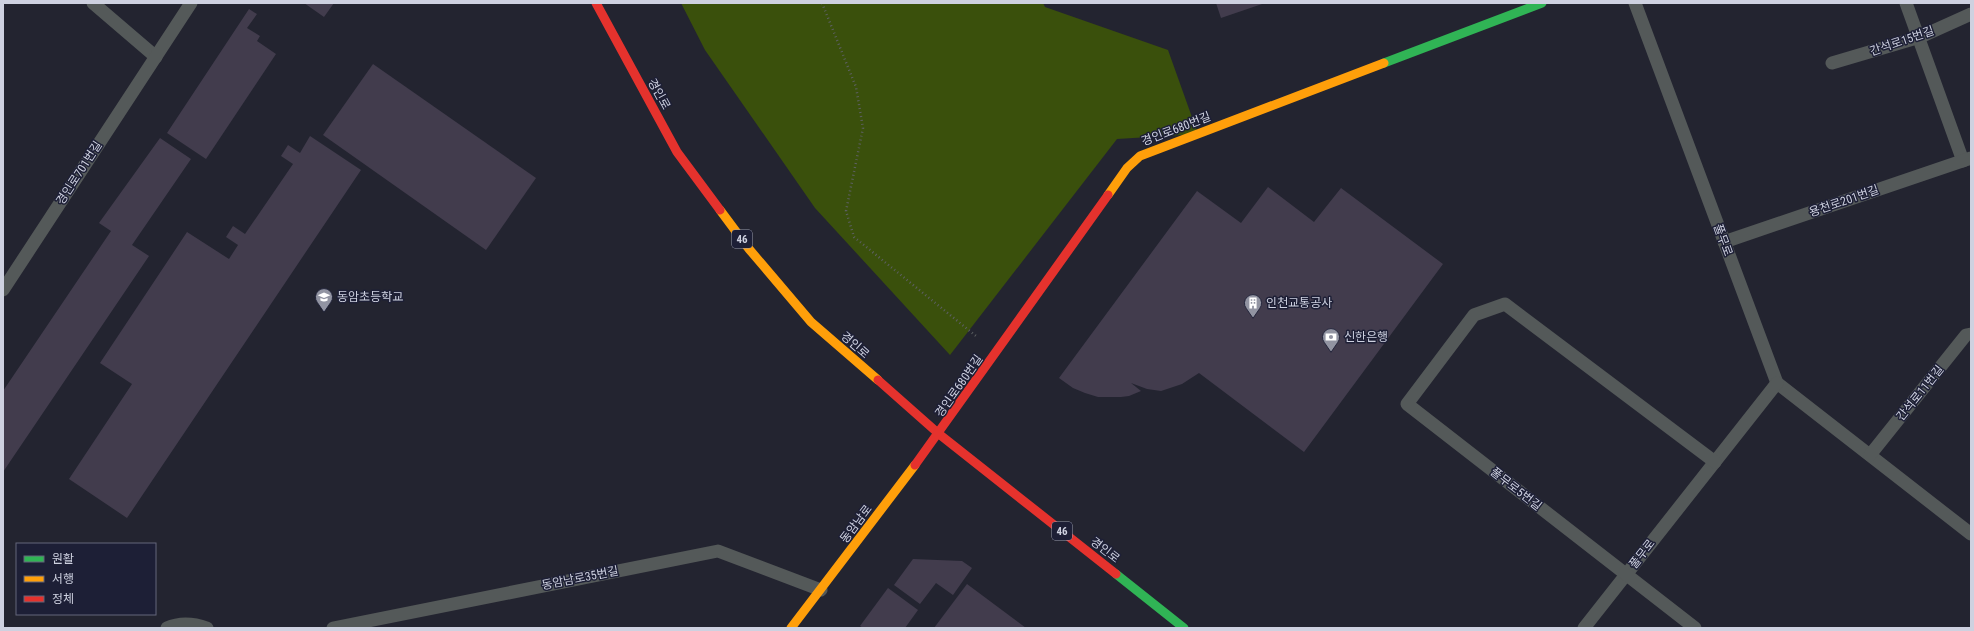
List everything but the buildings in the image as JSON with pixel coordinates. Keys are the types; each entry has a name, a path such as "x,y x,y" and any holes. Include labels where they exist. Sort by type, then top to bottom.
{"street":[{"name":"경인로","path":"596,3 677,152 749,249 811,322 940,434 1184,628"},
{"name":"경인로680번길","path":"940,434 1126,168 1140,156 1542,3"},
{"name":"동암남로","path":"791,628 940,434"}],"lane":[{"path":"93,3 156,57"},
{"name":"경인로701번길","path":"3,290 7,273 156,57 191,3"},
{"name":"풀무로","path":"1584,628 1777,382 1635,3"},
{"name":"용천로201번길","path":"1724,242 1967,159 1906,3"},
{"name":"간석로15번길","path":"1832,63 1920,37 1971,14"},
{"name":"풀무로5번길","path":"1695,628 1407,404 1474,315 1505,304 1715,462"},
{"name":"간석로11번길","path":"1870,455 1966,335 1971,334"},
{"path":"1777,382 1971,534"},
{"name":"동암남로35번길","path":"333,628 718,550 821,590"},
{"path":"167,628 174,624 192,623 206,628"}],"path":[{"path":"822,3 856,87 863,128 846,211 854,237 920,293 997,353"}],"green space":[{"path":"681,3 1043,3 1045,7 1168,50 1198,134 1117,139 950,355 815,208 705,50"}],"traffic: fast":[{"path":"1384,63 1542,3"},
{"path":"1116,574 1184,628"}],"traffic: slow":[{"path":"1108,195 1127,168 1140,156 1384,63"},
{"path":"720,210 749,249 811,322 878,380"},
{"path":"791,628 915,465"}],"traffic: jam":[{"path":"596,3 677,152 720,210"},
{"path":"915,465 1108,195"},
{"path":"878,380 939,434 1116,574"}],"place":[{"name":"동암초등학교","path":"324,312"},
{"name":"인천교통공사","path":"1253,318"},
{"name":"신한은행","path":"1331,352"}]}
